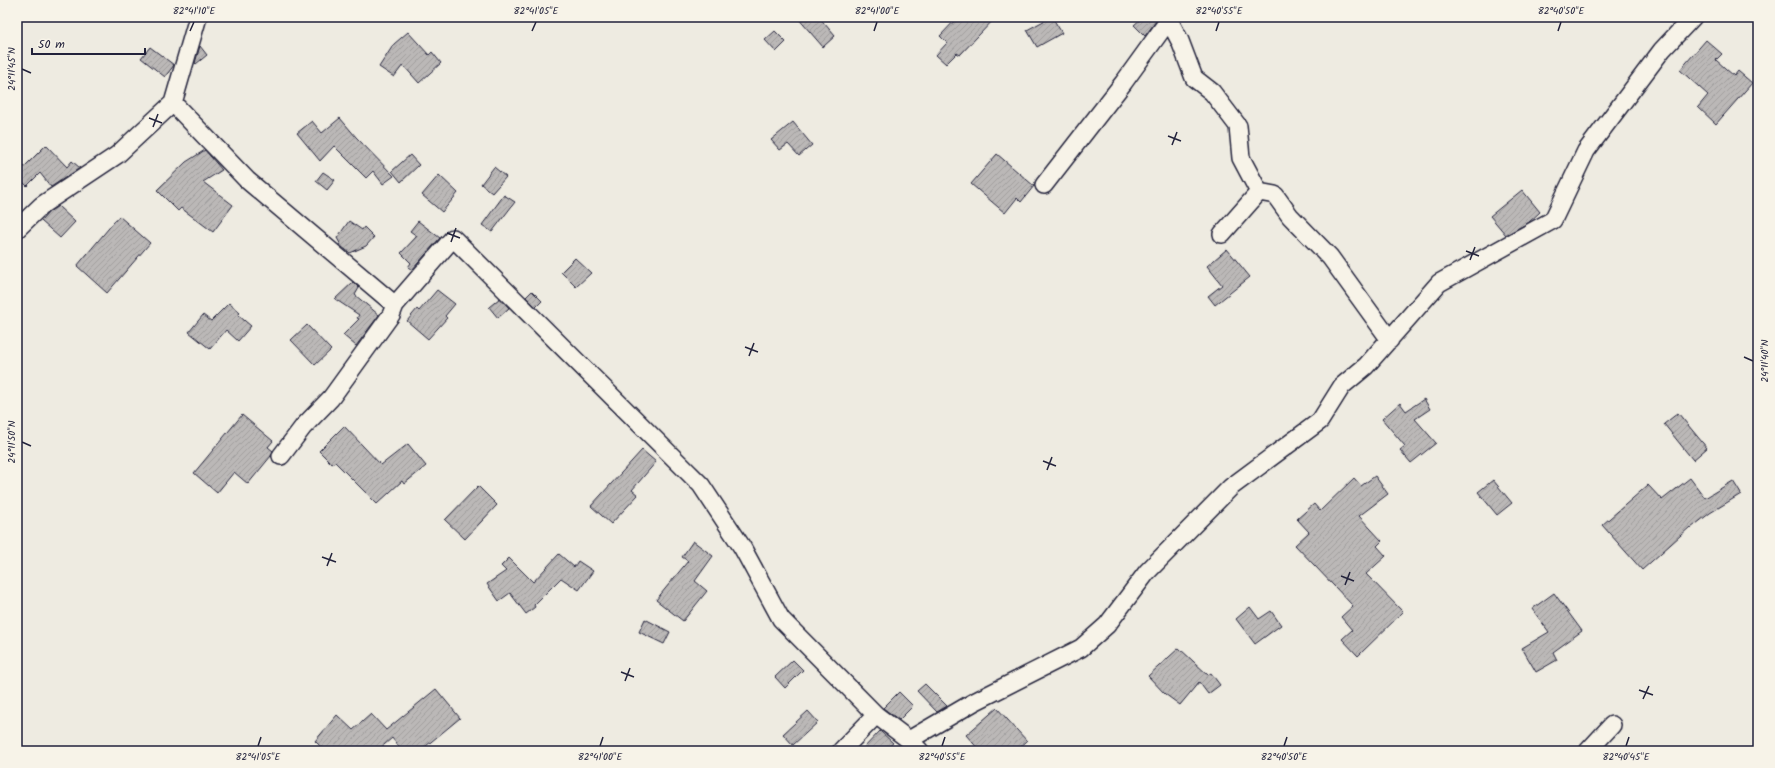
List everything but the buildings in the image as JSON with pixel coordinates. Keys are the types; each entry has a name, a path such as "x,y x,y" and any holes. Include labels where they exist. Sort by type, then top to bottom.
{"street":[{"path":"17,228 42,205 117,155 173,103 198,17"},
{"path":"281,456 302,427 331,398 391,315 394,305 453,238 701,485 742,547 781,619 876,715 914,745 974,702 1081,648 1107,626 1147,572 1231,487 1320,421 1342,386 1366,366 1439,283 1553,220 1586,151 1662,50 1693,17"},
{"path":"1044,185 1124,82 1170,19 1194,78 1212,92 1238,126 1241,158 1259,192"},
{"path":"173,103 247,180 394,305"},
{"path":"1259,192 1275,195 1290,216 1330,257 1390,340"},
{"path":"1222,234 1259,192"},
{"path":"841,751 876,715"},
{"path":"1588,751 1612,725"}]}
